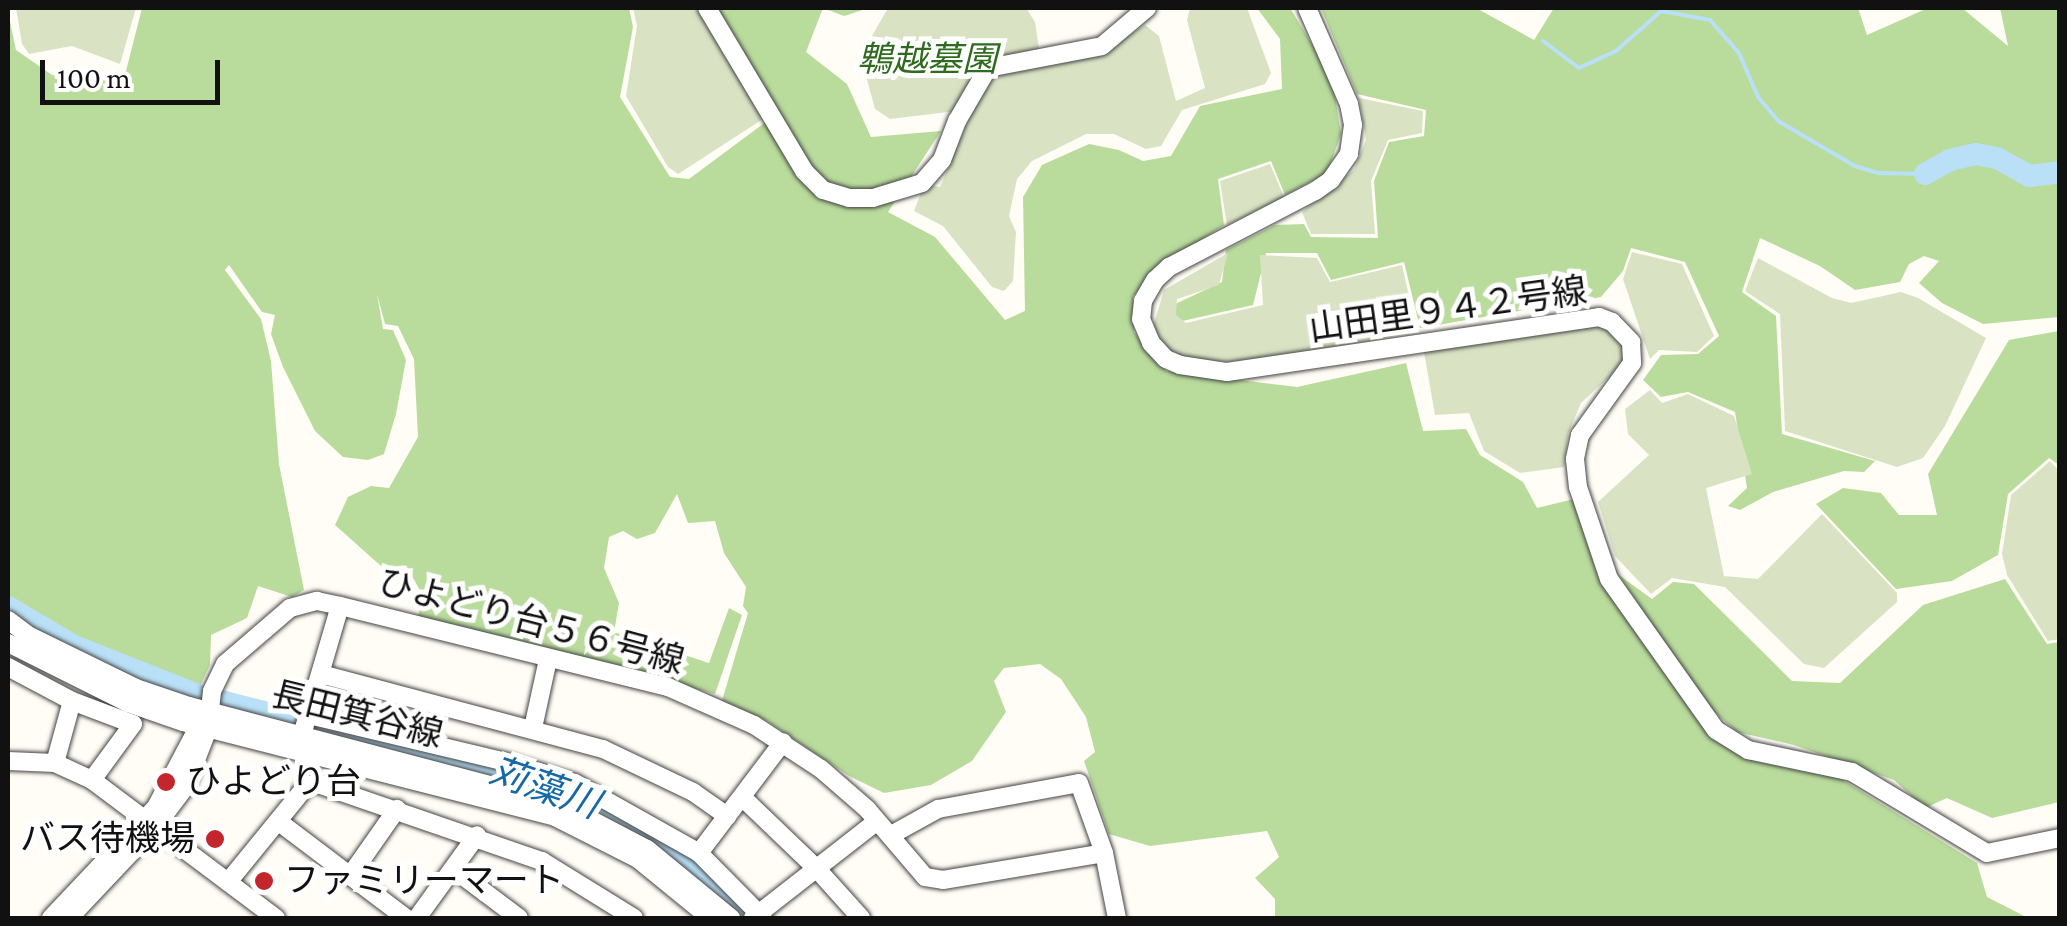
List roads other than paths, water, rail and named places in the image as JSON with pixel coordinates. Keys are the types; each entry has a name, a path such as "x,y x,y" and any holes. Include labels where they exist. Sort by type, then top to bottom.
{"street":[{"path":"707,8 804,171 823,190 849,198 873,198 922,184 942,160 957,121 988,68 1102,46 1147,8"},
{"name":"山田里９４２号線","path":"1307,8 1349,104 1353,125 1349,154 1331,180 1315,192 1169,268 1155,280 1143,301 1141,320 1151,343 1180,366 1227,372 1599,318 1612,322 1631,342 1632,363 1580,435 1575,458 1578,487 1609,579 1716,730 1748,750 1852,772 1987,853 2060,838"},
{"path":"69,918 150,823 204,723 212,690 225,664 290,608 317,601 340,606"},
{"name":"ひよどり台５６号線","path":"302,735 340,606 668,686 783,742 877,821 925,876 943,880 1104,853"},
{"name":"長田箕谷線","path":"8,620 28,636 204,723 302,735 560,803 648,849 730,918"},
{"name":"長田箕谷線","path":"8,643 128,703 556,817 638,859 710,918"},
{"path":"533,728 548,659"},
{"path":"8,669 72,701 132,724 92,780"},
{"path":"321,674 533,728 636,762 727,816"},
{"path":"56,763 72,701"},
{"path":"309,715 510,763 575,783 699,853 758,917 877,821"},
{"path":"699,853 783,742"},
{"path":"8,761 56,763 92,780 228,882 251,911 276,918"},
{"path":"891,835 938,809 1080,783 1104,853 1116,918"},
{"path":"228,882 307,785 318,784 477,835 542,861 634,918"},
{"path":"742,797 817,868 862,918"},
{"path":"350,876 398,810"},
{"path":"279,822 406,918"},
{"path":"51,918 150,823"},
{"path":"417,918 456,870 477,835"},
{"path":"456,870 519,918"}],"waterway":[{"path":"1543,41 1579,68 1616,51 1661,11 1710,20 1739,53 1758,97 1778,121 1855,166 1878,173 1925,174"},
{"path":"1925,174 1950,160 1976,154 1997,158 2029,176 2060,172"},
{"name":"苅藻川","path":"8,607 74,646 198,695"},
{"name":"苅藻川","path":"221,701 303,722"},
{"name":"苅藻川","path":"316,726 519,775 620,814 713,880 742,910"}],"place":[{"name":"ひよどり台","path":"166,782"},
{"name":"バス待機場","path":"215,839"},
{"name":"ファミリーマート","path":"264,881"}],"park label":[{"name":"鵯越墓園","path":"927,60"}]}
